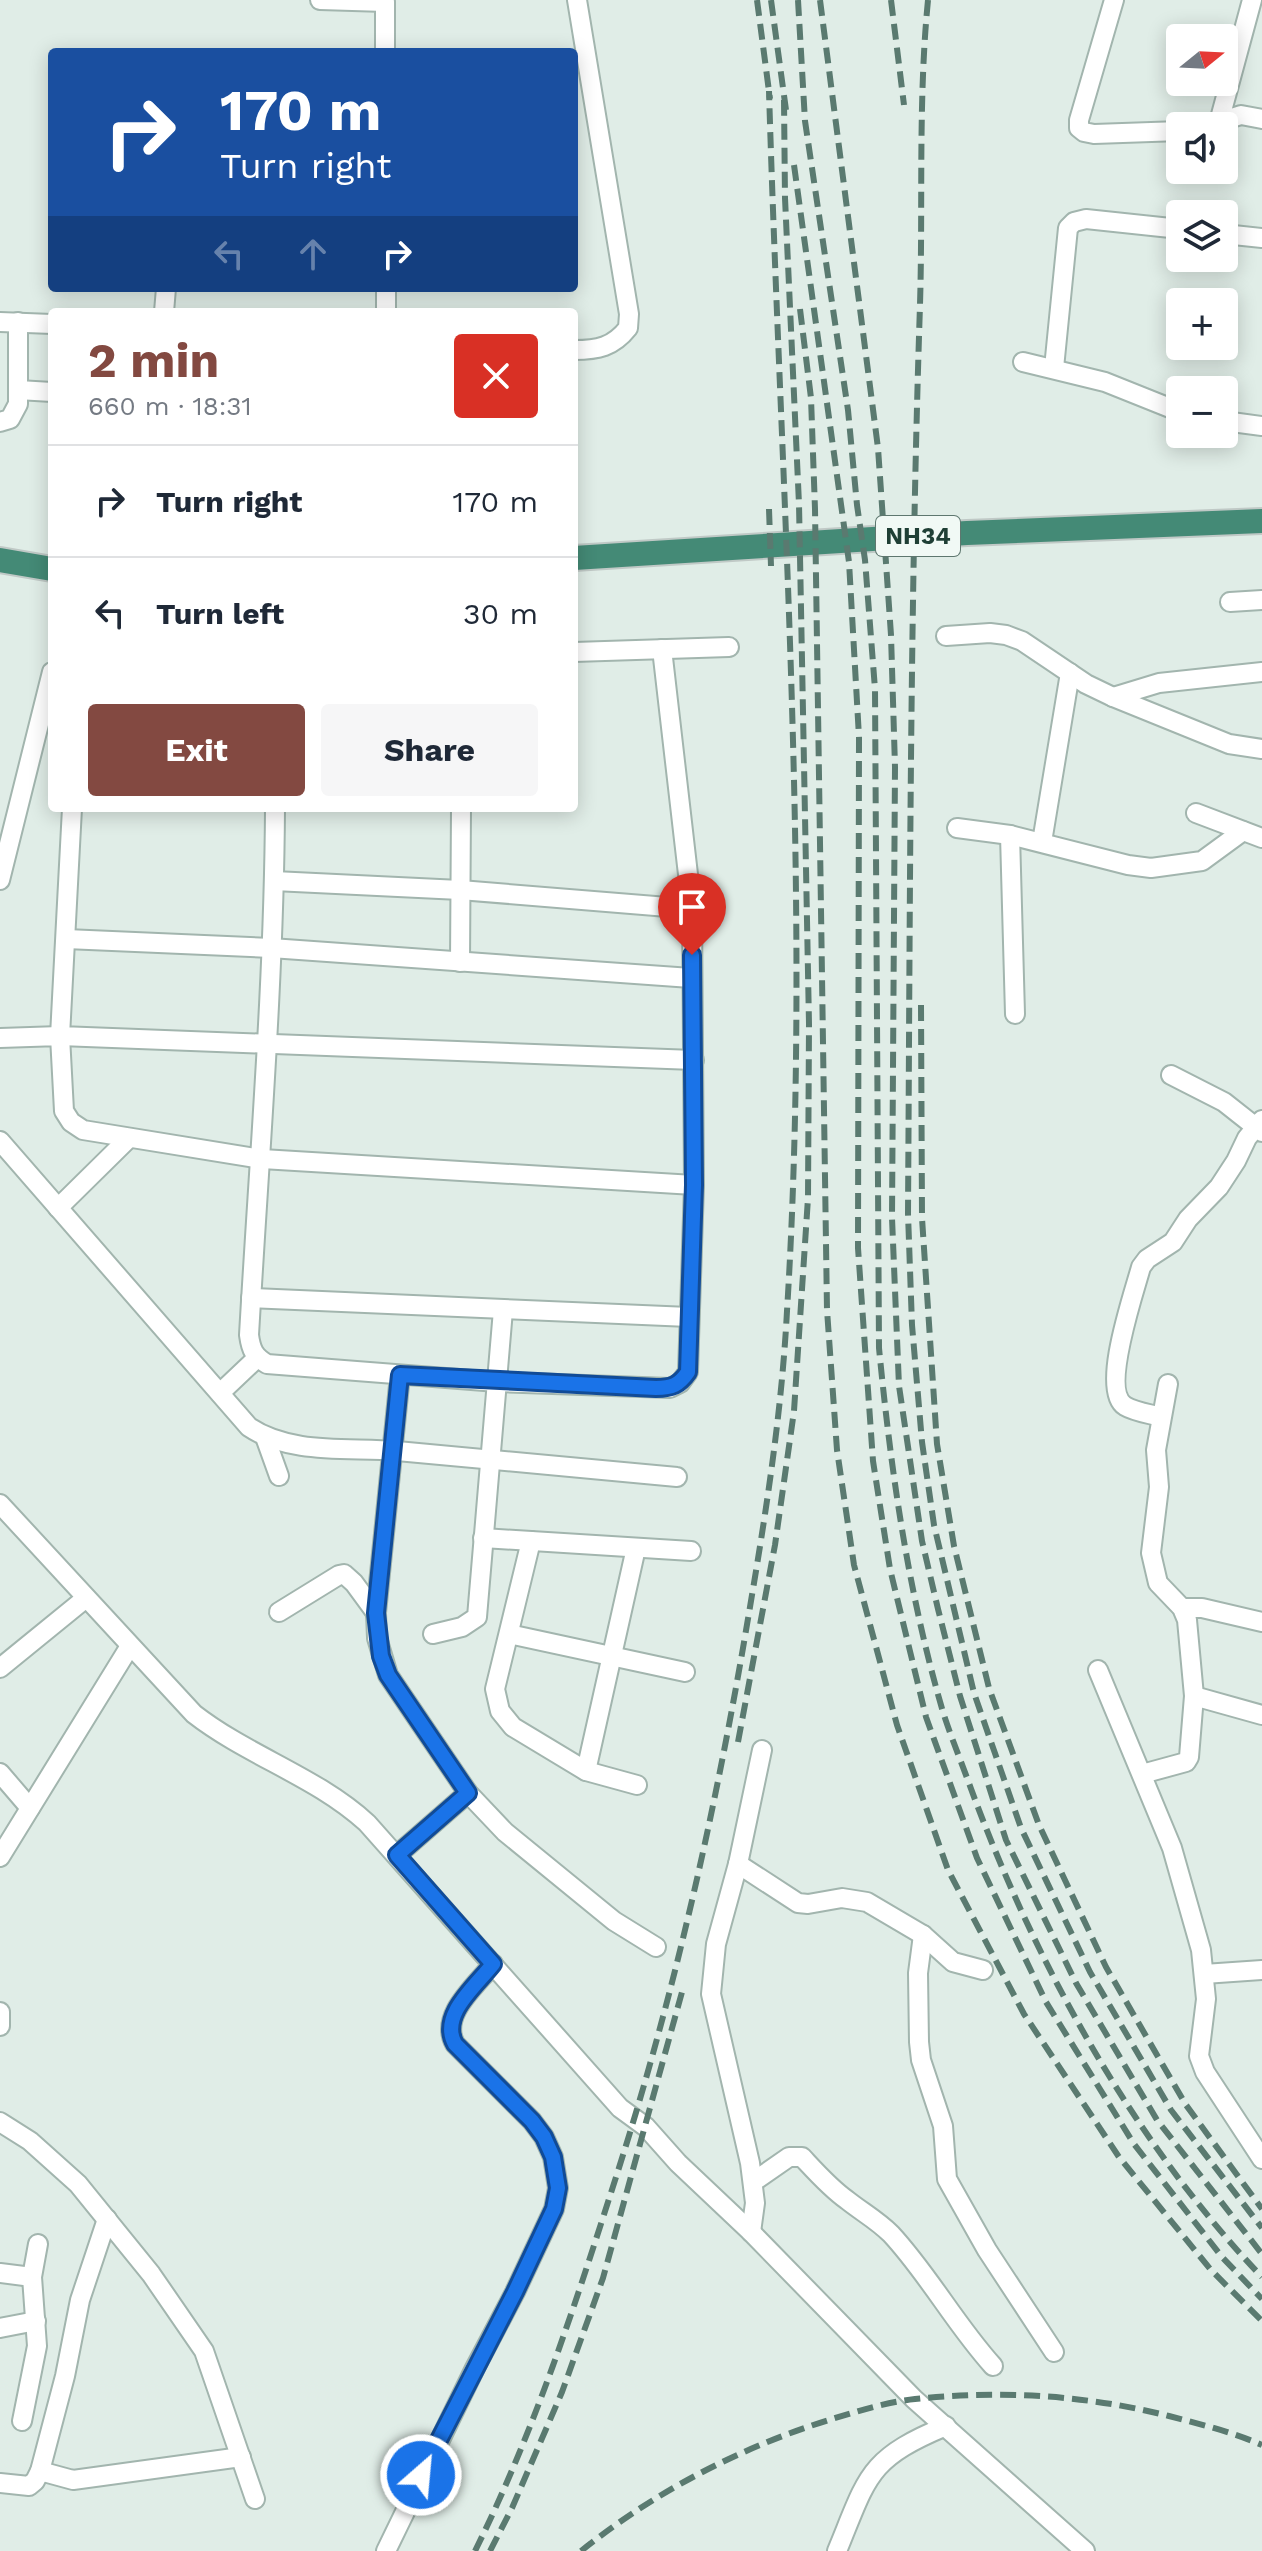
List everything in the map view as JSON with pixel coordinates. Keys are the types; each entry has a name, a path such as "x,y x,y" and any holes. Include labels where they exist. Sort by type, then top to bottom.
{"highway":[{"name":"NH34","path":"578,558 967,533 1262,521"},
{"path":"0,560 48,568"}],"street":[{"path":"320,0 386,1 385,48"},
{"path":"577,0 629,314 628,328 610,345 596,350 578,350"},
{"path":"1114,0 1079,128 1094,134 1166,131"},
{"path":"1216,112 1252,0"},
{"path":"1238,116 1262,119"},
{"path":"1054,368 1068,228 1074,222 1086,219 1166,228"},
{"path":"1238,235 1262,238"},
{"path":"0,422 10,419 15,412 18,390 9,322 48,324"},
{"path":"1023,362 1105,382 1166,406"},
{"path":"18,390 48,392"},
{"path":"1238,423 1262,426"},
{"path":"1230,602 1262,600"},
{"path":"946,636 1006,635 1040,651 1070,673 1113,697 1229,744 1262,749"},
{"path":"578,652 729,647"},
{"path":"275,812 262,1159 249,1335 251,1349 257,1358 267,1364 400,1375 670,1388 680,1383 688,1372 694,1185 694,1060 692,909 662,649"},
{"path":"1113,697 1159,683 1262,672"},
{"path":"1042,842 1070,673"},
{"path":"0,880 48,688"},
{"path":"72,812 60,1036 64,1111 71,1122 83,1130 262,1159 694,1185"},
{"path":"460,962 461,812"},
{"path":"1196,813 1262,838"},
{"path":"957,828 1010,835 1151,868 1202,861 1243,831"},
{"path":"1010,835 1015,1014"},
{"path":"274,881 460,890 692,909"},
{"path":"66,939 271,948 691,978"},
{"path":"0,1038 60,1036 694,1060"},
{"path":"1161,1417 1126,1407 1115,1392 1114,1380 1141,1267 1147,1259 1173,1242 1188,1219 1219,1187 1260,1126 1224,1102 1171,1075"},
{"path":"58,1208 129,1138"},
{"path":"0,1141 249,1427 265,1437 289,1445 395,1450 677,1477"},
{"path":"251,1298 689,1317"},
{"path":"433,1634 462,1627 477,1617 503,1310"},
{"path":"220,1393 257,1358"},
{"path":"400,1375 395,1450 376,1613 381,1656 388,1675 468,1793 505,1832 614,1921 656,1947"},
{"path":"1142,1774 1180,1765 1189,1757 1194,1696 1187,1620 1182,1608 1158,1583 1152,1565 1159,1487 1156,1450 1168,1384"},
{"path":"265,1437 279,1476"},
{"path":"0,1504 202,1721 347,1804 397,1855 620,2108 646,2127 678,2163 751,2232 914,2399 1085,2551"},
{"path":"483,1538 691,1551"},
{"path":"531,1541 495,1689 500,1711 513,1727 586,1771 637,1785"},
{"path":"586,1771 636,1548"},
{"path":"279,1612 344,1574 376,1613"},
{"path":"0,1668 86,1598"},
{"path":"1182,1608 1202,1608 1262,1622"},
{"path":"509,1634 685,1672"},
{"path":"0,1857 130,1646"},
{"path":"1098,1670 1172,1848 1201,1950 1206,1999 1199,2056 1205,2072 1262,2159"},
{"path":"1194,1696 1262,1715"},
{"path":"751,2232 755,2203 753,2182 711,1994 716,1944 738,1864 762,1750"},
{"path":"0,1773 30,1808"},
{"path":"397,1855 468,1793"},
{"path":"738,1864 798,1903 853,1898 867,1902 923,1935 953,1962 983,1970"},
{"path":"923,1935 918,1992 920,2051 943,2126 947,2179 987,2250 1054,2352"},
{"path":"386,2551 515,2292 554,2209 558,2188 553,2157 544,2137 450,2036 452,2015 493,1964"},
{"path":"1204,1974 1262,1970"},
{"path":"0,2012 0,2026"},
{"path":"0,2122 30,2141 63,2169 151,2274 204,2351 255,2499"},
{"path":"753,2182 789,2157 802,2157 846,2200 890,2233 964,2334 993,2366"},
{"path":"0,2483 29,2486 40,2471 65,2376 80,2300 107,2219"},
{"path":"22,2421 35,2359 32,2277 38,2244"},
{"path":"0,2273 32,2277"},
{"path":"0,2328 36,2321"},
{"path":"837,2551 864,2484 875,2468 901,2447 946,2426"},
{"path":"40,2471 73,2480 241,2457"}],"railway":[{"path":"757,0 770,99"},
{"path":"771,0 786,110"},
{"path":"798,0 805,121 848,410 865,560 875,689 879,1348 895,1486 920,1622 949,1731 1024,1918 1057,1983 1130,2108 1171,2168 1262,2277"},
{"path":"820,0 878,448 891,635 895,767 892,1218 899,1386 922,1541 960,1696 1006,1840 1076,1983 1157,2120 1262,2254"},
{"path":"891,0 904,105"},
{"path":"928,0 922,114 914,532 908,1214 912,1325 922,1442 934,1525 974,1693 1021,1828 1090,1972 1171,2110 1262,2228"},
{"path":"475,2551 517,2459 553,2365 617,2174 656,2044 689,1913 731,1715 764,1523 775,1438 787,1311 794,1159 796,1007 792,701 769,91"},
{"path":"738,1742 775,1545 794,1411 808,1198 809,1024 799,504 785,198 784,100"},
{"path":"794,165 849,562 859,737 858,1248 873,1461 890,1569 926,1717 977,1858 1046,2002 1134,2144 1222,2257 1262,2299"},
{"path":"800,309 811,398 815,509 827,1310 837,1450 854,1565 897,1725 948,1870 1024,2014 1119,2157 1211,2270 1262,2321"},
{"path":"769,509 771,566"},
{"path":"921,1005 922,1218 937,1444 954,1546 989,1688 1039,1825 1106,1967 1186,2105 1262,2209"},
{"path":"490,2551 562,2392 603,2278 682,1992"},
{"path":"581,2551 669,2490 732,2457 798,2430 905,2400 979,2395 1075,2399 1169,2416 1262,2445"}],"route":[{"path":"421,2475 554,2209 558,2174 544,2137 532,2121 450,2036 452,2015 493,1964 397,1855 468,1793 388,1675 377,1638 376,1613 395,1450 400,1375 670,1388 680,1383 688,1372 694,1185 692,955"}]}
